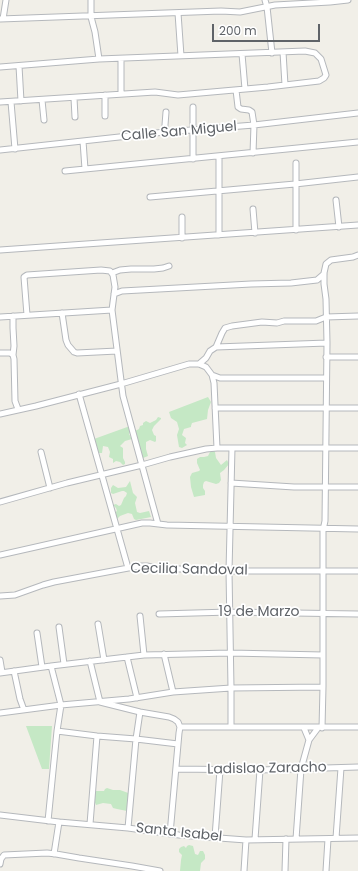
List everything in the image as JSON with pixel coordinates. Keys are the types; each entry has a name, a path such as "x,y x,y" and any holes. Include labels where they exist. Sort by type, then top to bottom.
{"street":[{"path":"6,0 2,19 221,11 240,12 275,4 344,0"},
{"path":"90,0 91,16 99,59"},
{"path":"265,0 272,53"},
{"path":"178,13 182,56"},
{"path":"0,66 19,66 99,59 305,51 315,53 321,59 326,75 319,81 178,95 155,92 0,102"},
{"path":"283,52 286,85"},
{"path":"242,54 245,89"},
{"path":"121,59 121,94"},
{"path":"19,66 21,101"},
{"path":"236,90 238,107 252,112 254,125 253,153"},
{"path":"104,96 106,116"},
{"path":"74,98 75,117"},
{"path":"42,100 44,120"},
{"path":"11,102 15,149"},
{"path":"193,107 193,159"},
{"path":"165,132 164,125 166,112"},
{"name":"Calle San Miguel","path":"0,150 165,132 254,125 358,113"},
{"path":"83,141 85,169"},
{"path":"65,171 358,142"},
{"path":"219,156 219,235"},
{"path":"296,163 296,230"},
{"path":"150,197 358,178"},
{"path":"336,200 339,227"},
{"path":"253,209 255,233"},
{"path":"182,217 182,238"},
{"path":"0,250 358,225"},
{"path":"296,839 301,769 309,740 320,728 323,687 322,613 325,521 326,408 326,299 324,274 326,264 331,260 358,255"},
{"path":"112,273 120,270 154,269 169,266"},
{"path":"27,315 24,277 27,275 101,270 107,270 112,273 115,287 112,310 123,396 158,524"},
{"path":"114,294 122,291 244,284 291,283 317,280 324,274"},
{"path":"317,280 324,287"},
{"path":"115,287 122,291"},
{"path":"0,317 112,310"},
{"path":"62,313 66,340 74,352 77,354 117,351"},
{"path":"13,316 13,355 16,402 18,409"},
{"path":"216,347 225,328 232,326 262,322 277,323 284,321 316,321 326,317 358,316"},
{"path":"199,364 206,358 210,350 216,347 326,343"},
{"path":"0,353 10,353 13,355"},
{"path":"326,358 358,357"},
{"path":"0,414 121,384 189,364 199,364 206,367 212,375 214,383 217,448"},
{"path":"212,375 220,378 326,378"},
{"path":"79,394 128,568"},
{"path":"215,408 358,408"},
{"path":"231,727 229,571 232,448"},
{"path":"0,502 170,457 206,449 358,448"},
{"path":"41,452 50,488"},
{"path":"231,483 294,487 358,487"},
{"path":"0,555 142,523 230,527 358,529"},
{"name":"Cecilia Sandoval","path":"0,596 15,595 54,582 143,566 156,568 229,571 358,571"},
{"name":"19 de Marzo","path":"159,614 230,612 358,614"},
{"path":"140,616 144,655"},
{"path":"98,624 104,660"},
{"path":"59,627 64,664"},
{"path":"37,633 42,667"},
{"path":"0,660 1,673 144,655 230,652 323,655"},
{"path":"164,654 173,692"},
{"path":"126,657 137,698"},
{"path":"90,661 100,702"},
{"path":"48,820 60,705 51,666"},
{"path":"14,671 24,710"},
{"path":"0,713 60,705 129,699 173,692 231,688 323,687"},
{"path":"127,709 129,699"},
{"path":"100,702 140,712 169,717 178,722 180,727 170,834"},
{"path":"128,828 136,739 140,712"},
{"path":"180,727 358,728"},
{"path":"304,728 309,740"},
{"path":"57,731 178,744"},
{"path":"90,824 97,736"},
{"name":"Ladislao Zaracho","path":"176,769 260,770 358,767"},
{"path":"336,838 341,768"},
{"path":"215,837 220,770"},
{"path":"255,839 260,770"},
{"name":"Santa Isabel","path":"0,815 128,828 170,834 246,840 358,838"},
{"path":"54,854 59,822"},
{"path":"285,871 286,839"},
{"path":"326,871 328,839"},
{"path":"244,871 246,840"},
{"path":"0,864 4,855 13,856 47,853 160,871"}],"green space":[{"path":"208,397 211,402 207,419 192,423 191,427 184,429 182,435 186,438 185,443 187,445 182,448 179,447 177,435 179,429 177,422 171,418 169,412"},
{"path":"158,417 161,419 152,430 156,436 156,441 150,440 146,442 148,456 143,458 135,431 139,429 140,426 146,421 150,423"},
{"path":"130,426 131,431 129,434 132,439 125,441 120,446 123,448 123,458 125,464 123,465 116,461 113,463 113,459 109,457 110,452 108,447 103,446 102,453 98,452 94,439"},
{"path":"214,451 216,458 221,465 227,460 229,464 220,473 221,480 219,483 204,482 203,488 205,495 194,497 190,477 192,473 200,470 197,459 208,456 210,452"},
{"path":"130,481 133,493 137,497 135,503 137,512 140,513 149,511 151,517 136,520 132,514 128,513 120,516 116,520 113,514 117,511 113,505 121,505 127,493 122,491 113,494 111,493 111,488 113,485 118,488 126,487"},
{"path":"26,726 52,726 49,769 42,769"},
{"path":"107,788 120,790 131,794 127,811 113,808 111,804 103,803 96,805 93,798 94,792 104,791"},
{"path":"189,845 193,846 195,854 198,855 200,851 203,851 205,855 205,859 201,863 200,871 180,871 182,855 179,852 179,849 184,846 186,848"}]}
